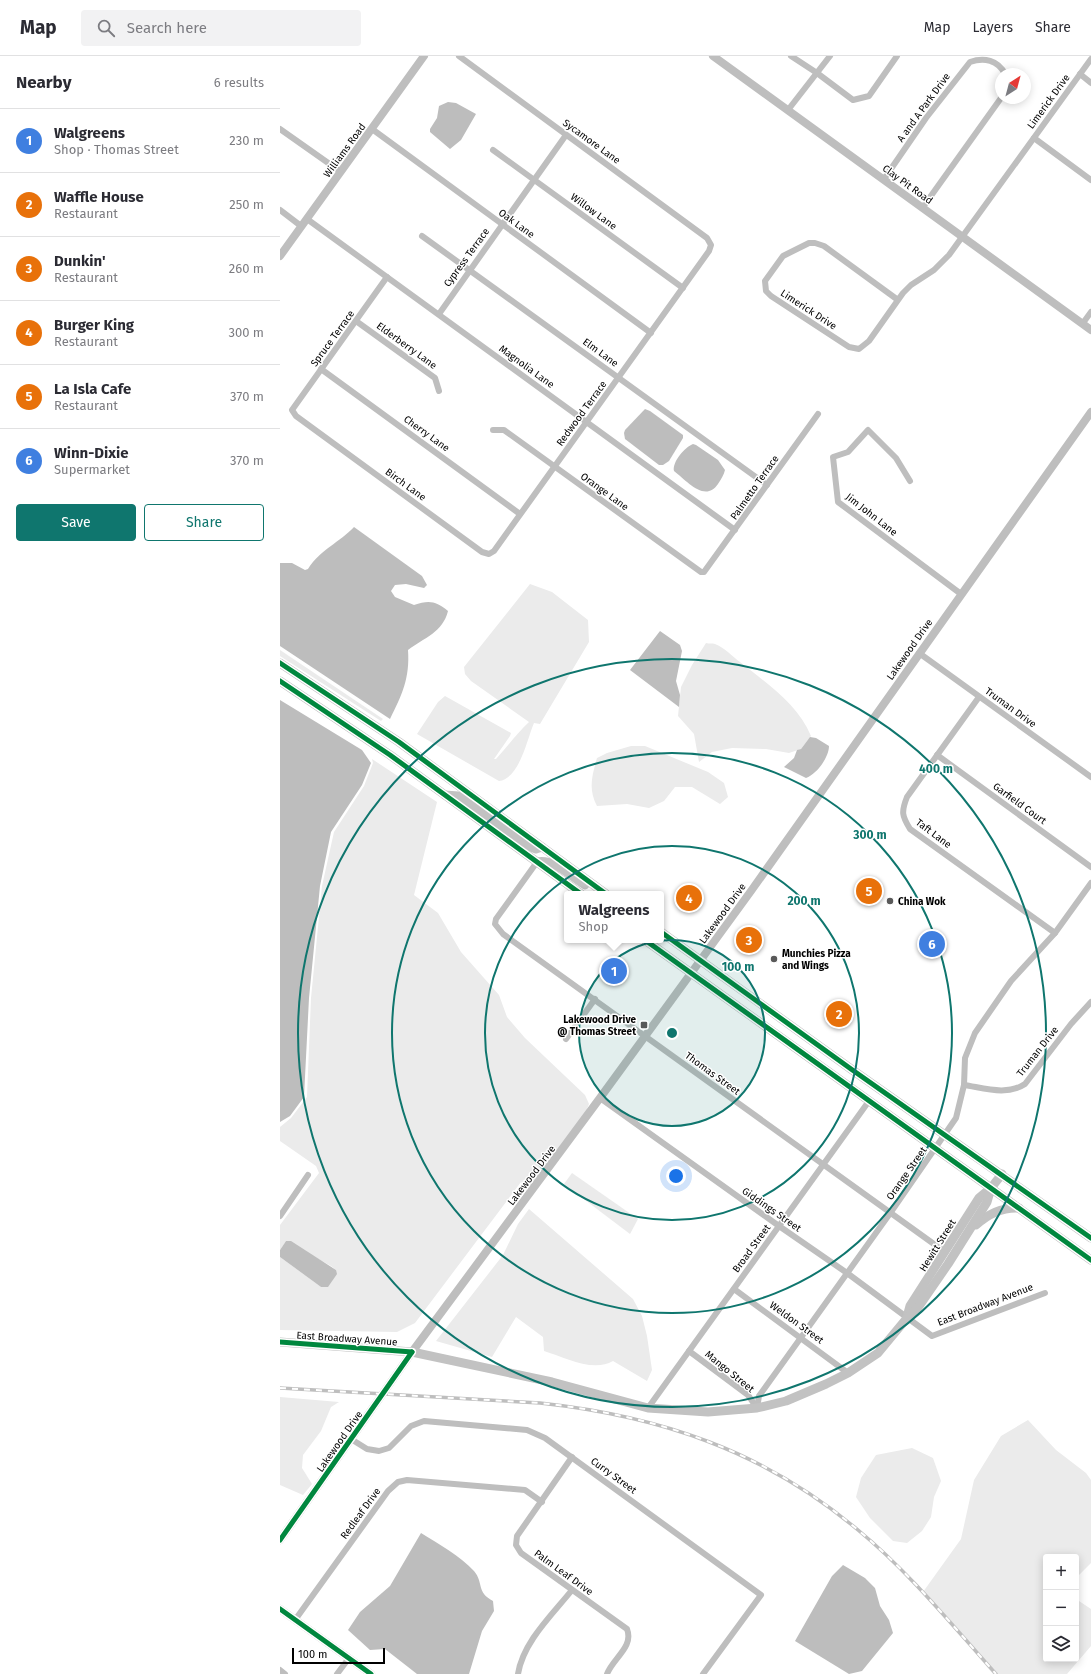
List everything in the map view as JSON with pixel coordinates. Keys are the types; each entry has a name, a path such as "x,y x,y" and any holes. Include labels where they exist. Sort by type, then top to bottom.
{"main road":[{"path":"280,664 399,742 602,891"},
{"path":"280,681 340,720 577,891"},
{"path":"444,794 458,796 531,847 536,849 542,847"},
{"path":"537,862 545,860 551,862 584,885 599,891"},
{"path":"664,934 1091,1238"},
{"path":"649,943 1090,1259"},
{"name":"Hewitt Street","path":"907,1318 910,1306 979,1198 991,1188 1002,1174"},
{"name":"Hewitt Street","path":"848,1373 878,1353 907,1318 917,1309 987,1202 991,1188"},
{"path":"966,1235 984,1217 997,1211 1019,1208"},
{"name":"East Broadway Avenue","path":"280,1342 412,1352 552,1382 648,1408 708,1412 757,1408 786,1401 848,1373"}],"street":[{"name":"Williams Road","path":"280,256 424,56"},
{"name":"Sycamore Lane","path":"459,56 707,238 710,245"},
{"name":"Clay Pit Road","path":"713,56 1091,330"},
{"path":"791,56 817,72 853,100 869,96 897,56"},
{"path":"788,110 830,56"},
{"name":"A and A Park Drive","path":"884,179 926,118 970,62 986,59 1001,66 1002,68"},
{"name":"Limerick Drive","path":"898,300 824,246 815,242 809,243 783,256 765,281 766,291 771,296 849,347 859,349 869,341 898,300 911,285 934,270 949,255 1091,59"},
{"path":"1080,74 1091,83"},
{"path":"924,208 997,104"},
{"path":"280,129 341,172"},
{"name":"Oak Lane","path":"372,129 651,332"},
{"name":"Cypress Terrace","path":"438,314 566,135"},
{"path":"1034,138 1091,180"},
{"name":"Willow Lane","path":"493,150 683,288"},
{"path":"280,210 301,226"},
{"name":"Magnolia Lane","path":"307,218 736,530"},
{"name":"Elm Lane","path":"422,236 767,485"},
{"name":"Redwood Terrace","path":"507,532 683,288 709,251 710,245"},
{"name":"Spruce Terrace","path":"292,410 387,277"},
{"path":"1082,323 1091,312"},
{"name":"Elderberry Lane","path":"356,321 435,378 439,391"},
{"name":"Cherry Lane","path":"321,370 520,514"},
{"name":"Birch Lane","path":"292,410 296,416 482,552 488,554 494,551 507,532"},
{"name":"Lakewood Drive","path":"280,1540 412,1352 646,1036 1091,412"},
{"name":"Palmetto Terrace","path":"704,572 736,530 818,414"},
{"name":"Orange Lane","path":"493,430 504,430 701,572 704,572"},
{"name":"Jim John Lane","path":"910,481 896,458 868,430 848,452 833,457 838,502 961,594"},
{"name":"Truman Drive","path":"919,653 1091,777"},
{"name":"Taft Lane","path":"979,697 907,797 903,807 903,818 910,829 1055,933"},
{"name":"Garfield Court","path":"937,755 1091,867"},
{"name":"Thomas Street","path":"537,862 499,912 496,924 503,934 945,1252"},
{"name":"Orange Street","path":"757,1408 759,1396 891,1212 956,1118 964,1085 965,1058 975,1033 1012,981 1055,933 1091,883"},
{"path":"566,1039 595,999"},
{"name":"Truman Drive","path":"964,1085 1006,1091 1017,1089 1025,1084 1071,1024 1091,1002"},
{"name":"Giddings Street","path":"600,1098 778,1226 847,1273 932,1336"},
{"name":"Broad Street","path":"648,1408 778,1226 870,1101"},
{"path":"280,1216 308,1176"},
{"name":"Weldon Street","path":"734,1289 801,1336 848,1373"},
{"name":"East Broadway Avenue","path":"932,1336 1045,1293"},
{"name":"Mango Street","path":"689,1351 748,1395 757,1408"},
{"name":"Curry Street","path":"351,1439 367,1449 379,1452 390,1448 411,1426 424,1421 527,1430 545,1438 761,1595 703,1674"},
{"name":"Palm Leaf Drive","path":"572,1457 517,1536 516,1545 521,1553 627,1629 629,1635 628,1643 607,1674"},
{"name":"Redleaf Drive","path":"295,1620 388,1491 398,1482 407,1480 525,1490 542,1502"},
{"path":"518,1674 520,1662 527,1647 572,1590"},
{"path":"280,1609 371,1674"},
{"path":"337,1674 349,1658"},
{"path":"280,1670 285,1674"}],"shaded area":[{"path":"448,102 456,103 476,114 461,140 450,149 430,132 430,129 437,118 439,106"},
{"path":"645,409 683,435 683,438 669,461 663,465 659,465 625,439 625,430"},
{"path":"693,444 718,460 725,470 718,484 713,489 702,491 690,485 674,471 677,459 686,448"},
{"path":"354,527 422,576 427,585 424,588 406,584 395,585 391,591 395,597 414,605 424,602 436,603 448,611 442,624 432,634 408,650 408,669 404,686 390,719 280,646 280,563 292,563 305,570 308,569 324,551"},
{"path":"530,584 552,592 588,620 589,642 540,724 534,723 522,757 517,766 506,778 499,781 417,734 438,702 445,696 511,733 494,759 496,759 529,722 471,681 465,674 464,667"},
{"path":"660,631 680,645 682,651 676,681 680,695 679,707 630,670"},
{"path":"706,643 718,645 725,650 790,704 805,724 811,736 801,749 789,753 766,749 732,748 712,752 699,762 694,734 678,716 681,687 692,665"},
{"path":"280,650 383,719 381,721 280,656"},
{"path":"280,700 362,750 371,763 362,785 331,832 320,886 309,998 304,1097 290,1116 280,1122"},
{"path":"810,737 816,738 829,746 827,755 822,765 806,778 784,767 794,758 797,750 801,749"},
{"path":"631,746 645,746 708,772 724,783 728,797 720,804 692,787 675,787 664,801 649,808 627,804 597,806 592,794 592,777 597,758 607,753"},
{"path":"372,759 437,802 414,895 438,913 461,952 499,995 507,1017 525,1038 585,1095 589,1104 585,1114 529,1189 521,1182 415,1323 397,1332 280,1330 280,1257 321,1287 336,1274 336,1270 331,1266 286,1241 280,1250 280,1225 319,1173 316,1166 280,1141 280,1127 291,1118 307,1097 311,998 322,886 334,832 364,786 373,763"},
{"path":"572,1173 638,1219 630,1234 564,1184"},
{"path":"529,1209 633,1299 642,1316 647,1336 652,1370 647,1381 613,1361 605,1364 588,1365 544,1351 543,1337 516,1317 492,1357 436,1341 503,1255 518,1224"},
{"path":"286,1241 291,1241 336,1270 337,1274 328,1287 321,1287 280,1257 280,1250"},
{"path":"280,1397 339,1402 331,1407 321,1431 303,1455 302,1468 312,1484 303,1495 280,1485"},
{"path":"1028,1420 1056,1450 1086,1473 1091,1480 1091,1563 1079,1575 1079,1554 1043,1554 1043,1662 1077,1662 1067,1674 993,1674 923,1592 961,1539 974,1480 1001,1436"},
{"path":"912,1448 933,1458 941,1481 934,1497 931,1517 922,1531 907,1543 893,1541 870,1518 856,1497 861,1478 876,1455"},
{"path":"421,1533 449,1550 474,1571 479,1579 482,1591 493,1601 494,1611 482,1631 469,1674 417,1674 385,1649 370,1650 348,1630 360,1612 390,1586"},
{"path":"843,1565 865,1578 875,1588 880,1606 889,1620 893,1633 862,1671 849,1674 795,1641 832,1576"},
{"path":"1079,1601 1091,1609 1091,1646 1079,1660"}],"railway":[{"path":"280,1388 540,1403 627,1417 669,1428 709,1442 748,1459 786,1479 822,1502 858,1530 895,1563 996,1674"}],"cycle path":[{"path":"280,663 399,742 602,891"},
{"path":"280,681 390,755 577,891"},
{"path":"664,934 851,1069 1091,1238"},
{"path":"649,943 1091,1260"},
{"path":"280,1342 412,1352"},
{"path":"280,1540 412,1352"},
{"path":"280,1609 371,1674"}],"place":[{"name":"La Isla Cafe","path":"869,891"},
{"name":"Burger King","path":"689,898"},
{"name":"China Wok","path":"890,901"},
{"name":"Dunkin'","path":"749,940"},
{"name":"Winn-Dixie","path":"932,944"},
{"name":"Munchies Pizza and Wings","path":"774,959"},
{"name":"Walgreens","path":"614,971"},
{"name":"Waffle House","path":"839,1014"},
{"name":"Lakewood Drive @ Thomas Street","path":"644,1025"}]}
